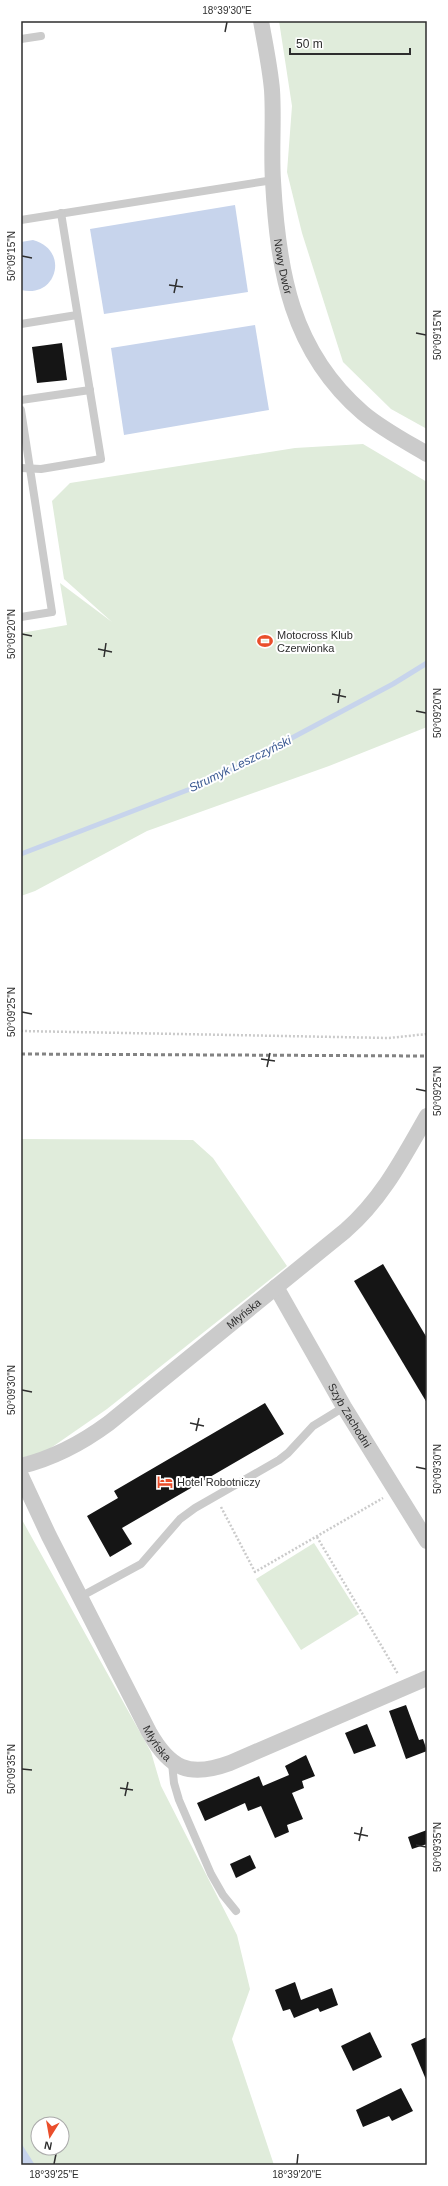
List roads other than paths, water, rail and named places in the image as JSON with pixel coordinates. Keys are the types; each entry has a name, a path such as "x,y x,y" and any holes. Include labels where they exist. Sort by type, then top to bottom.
{"street":[{"name":"Nowy Dwór","path":"261,21 272,88 273,180 285,278 300,330 312,352 347,398 364,414 380,426 427,454"},
{"name":"Młyńska","path":"21,1466 53,1457 92,1435 136,1403 345,1231 374,1202 390,1180 427,1116"},
{"name":"Szyb Zachodni","path":"276,1287 344,1407 427,1541"},
{"name":"Młyńska","path":"21,1476 80,1597 149,1732 162,1753 172,1762 192,1770 218,1767 427,1678"}],"lane":[{"path":"21,39 41,36"},
{"path":"21,220 273,180"},
{"path":"21,468 30,469 101,459 61,213"},
{"path":"21,324 78,315"},
{"path":"21,400 90,390"},
{"path":"21,410 52,612 21,617"},
{"path":"80,1597 141,1564 180,1519 215,1496 279,1460 288,1453 313,1426 344,1407"},
{"path":"172,1762 174,1783 179,1800 211,1874 223,1895 236,1911"}],"water":[{"path":"235,205 248,292 104,314 90,229"},
{"path":"33,240 45,245 52,253 55,263 54,272 50,281 43,287 33,291 21,290 21,242"},
{"path":"255,325 269,410 124,435 111,348"},
{"path":"21,2143 35,2165 21,2165"}],"waterway":[{"name":"Strumyk Leszczyński","path":"21,854 211,781 393,684 427,663"}],"railway":[{"path":"21,1054 427,1056"}],"place":[{"name":"Motocross Klub Czerwionka","path":"265,641"},
{"name":"Hotel Robotniczy","path":"165,1482"}]}
